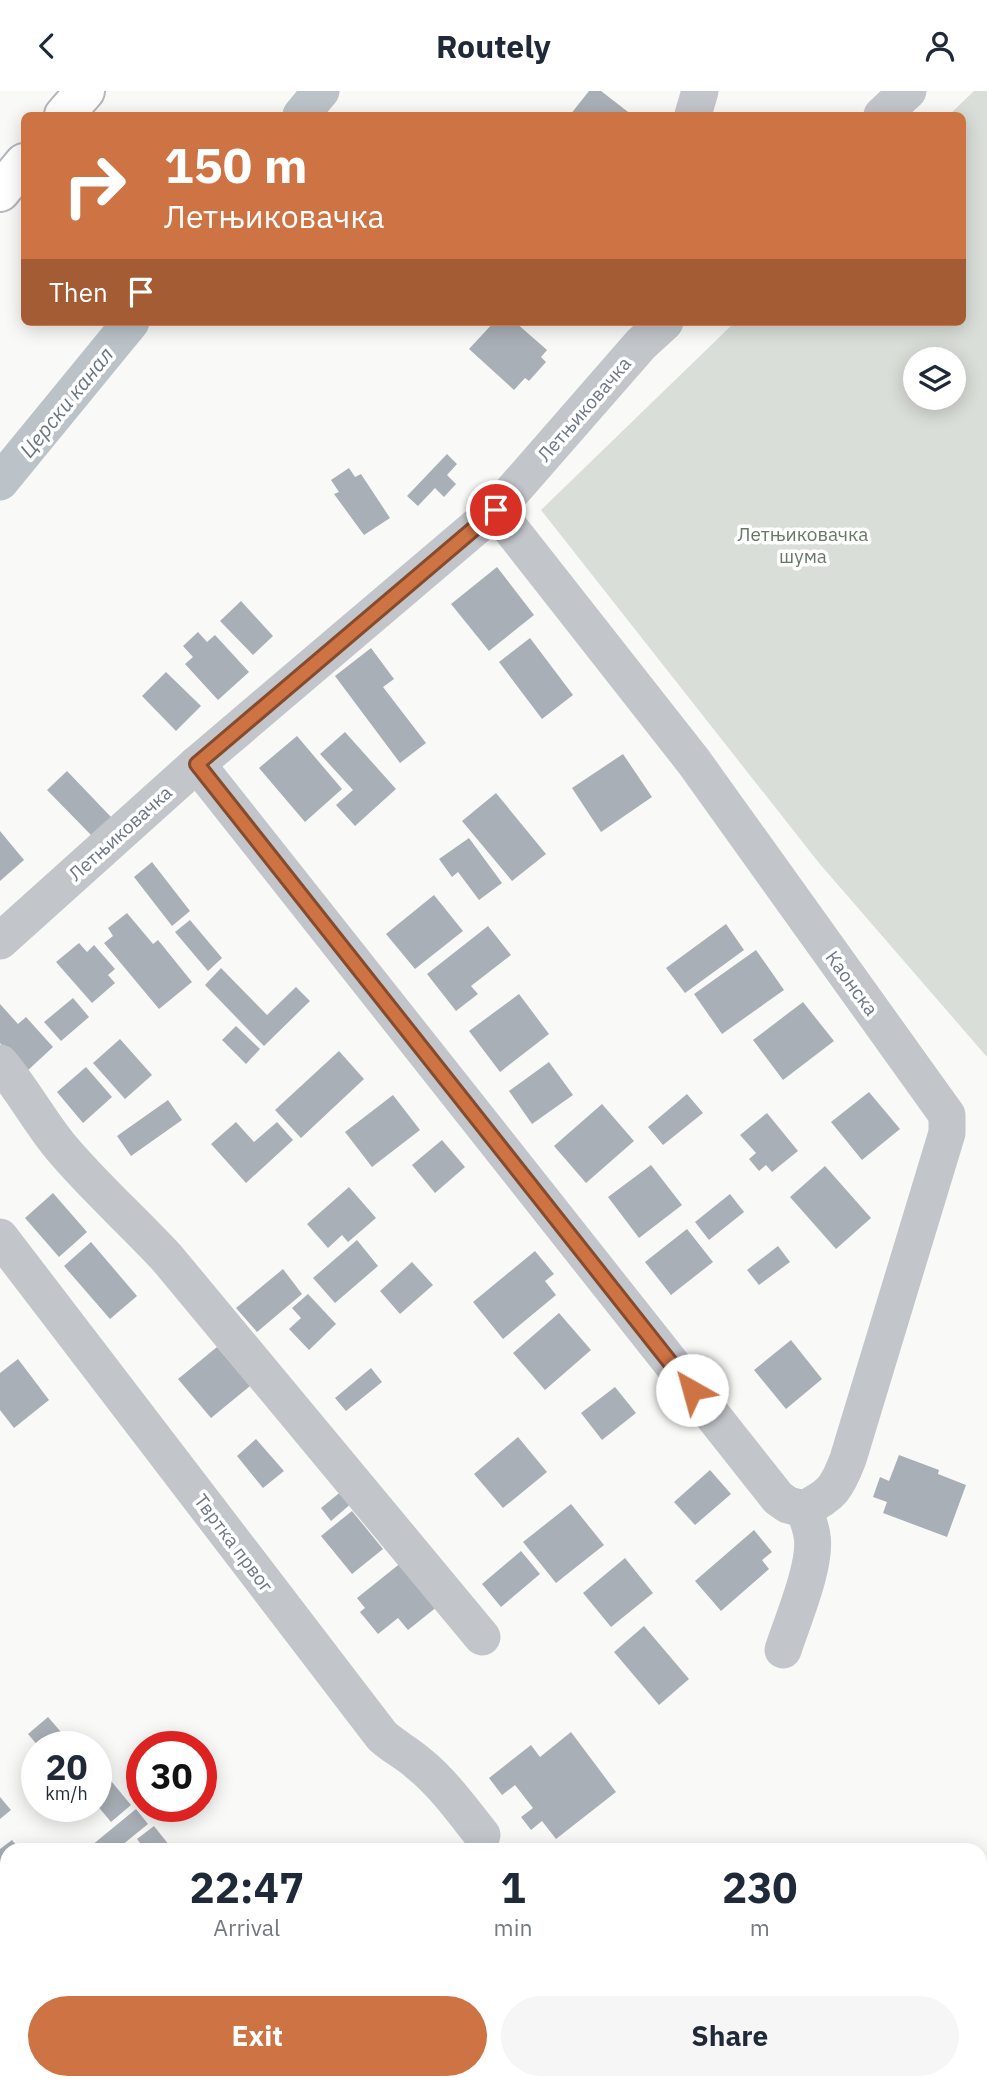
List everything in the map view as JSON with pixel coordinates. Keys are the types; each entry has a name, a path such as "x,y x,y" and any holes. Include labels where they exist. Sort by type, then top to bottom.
{"main road":[{"path":"67,112 85,91"},
{"path":"0,192 21,167"}],"street":[{"path":"694,112 700,91"},
{"path":"885,112 908,91"},
{"name":"Летњиковачка","path":"0,941 197,764 496,510 649,328"},
{"name":"Каонска","path":"496,510 694,762 947,1115 947,1133 848,1459 840,1479 826,1498 804,1509"},
{"path":"197,764 778,1498 788,1505 804,1509 812,1536 812,1549 809,1569 783,1650"},
{"path":"0,1063 57,1143 167,1258 482,1637"},
{"name":"Твртка првог","path":"0,1237 382,1736 397,1750 417,1761 446,1789 482,1835"}],"green space":[{"name":"Летњиковачка шума","path":"974,91 987,91 987,1057 819,863 541,510 731,326 966,326 966,112 952,112"}],"building":[{"path":"589,91 601,91 628,112 572,112"},
{"path":"490,326 520,326 547,350 541,357 546,362 529,381 525,378 514,390 469,349"},
{"path":"447,454 457,464 447,475 456,484 444,497 435,488 418,506 407,496"},
{"path":"349,468 355,477 361,474 390,518 364,535 334,494 339,492 331,480"},
{"path":"497,567 534,615 489,651 451,604"},
{"path":"241,601 273,636 253,655 220,621"},
{"path":"198,632 207,642 215,635 249,672 218,700 185,664 193,657 183,646"},
{"path":"530,638 573,695 542,719 499,662"},
{"path":"371,648 394,679 383,687 426,743 400,763 335,676"},
{"path":"166,672 201,706 176,731 142,696"},
{"path":"345,732 396,789 355,826 336,805 353,790 320,754"},
{"path":"297,736 342,789 305,822 259,768"},
{"path":"623,754 652,797 601,832 572,788"},
{"path":"67,771 111,817 92,836 47,790"},
{"path":"496,793 546,854 512,881 462,821"},
{"path":"0,831 24,860 0,881"},
{"path":"469,838 502,883 479,900 458,872 452,877 439,859"},
{"path":"152,862 190,911 172,926 134,877"},
{"path":"434,895 463,931 415,969 386,934"},
{"path":"127,913 153,944 158,940 192,982 159,1009 104,943 113,936 108,928"},
{"path":"190,920 222,958 208,971 175,932"},
{"path":"726,924 744,950 685,993 666,968"},
{"path":"488,926 511,955 471,986 478,994 456,1011 427,974"},
{"path":"79,943 87,952 94,945 115,969 108,975 115,983 92,1003 56,962"},
{"path":"756,950 784,990 722,1034 694,994"},
{"path":"221,968 267,1015 296,987 310,1001 264,1046 205,985"},
{"path":"519,994 549,1034 500,1072 469,1031"},
{"path":"73,998 89,1017 61,1041 44,1022"},
{"path":"803,1002 834,1041 783,1080 753,1040"},
{"path":"0,1004 18,1024 26,1017 53,1047 26,1072 0,1043"},
{"path":"236,1026 260,1049 246,1064 222,1040"},
{"path":"120,1039 152,1075 125,1099 93,1063"},
{"path":"339,1051 364,1079 301,1138 275,1110"},
{"path":"549,1062 573,1095 532,1124 509,1091"},
{"path":"86,1067 112,1097 83,1123 57,1092"},
{"path":"869,1092 900,1129 862,1160 831,1122"},
{"path":"687,1094 703,1113 663,1145 648,1127"},
{"path":"393,1095 420,1130 372,1167 345,1132"},
{"path":"168,1100 182,1120 131,1156 117,1136"},
{"path":"602,1104 634,1141 586,1183 554,1146"},
{"path":"767,1113 798,1151 772,1172 766,1165 759,1171 749,1159 756,1153 740,1135"},
{"path":"236,1122 254,1142 277,1122 293,1140 246,1183 211,1144"},
{"path":"442,1140 465,1167 435,1193 412,1165"},
{"path":"651,1165 682,1205 639,1238 608,1197"},
{"path":"825,1166 871,1218 836,1249 790,1197"},
{"path":"349,1187 376,1218 348,1242 342,1235 328,1248 307,1224"},
{"path":"53,1193 87,1232 59,1257 25,1218"},
{"path":"730,1194 744,1212 709,1240 695,1222"},
{"path":"687,1229 713,1262 671,1295 645,1262"},
{"path":"357,1240 378,1266 335,1303 313,1278"},
{"path":"91,1242 137,1296 110,1319 64,1266"},
{"path":"778,1246 790,1262 759,1285 747,1270"},
{"path":"535,1251 554,1274 545,1281 556,1295 503,1339 473,1302"},
{"path":"412,1262 433,1285 400,1314 380,1291"},
{"path":"283,1269 302,1294 257,1332 236,1308"},
{"path":"308,1294 336,1324 309,1350 289,1329 301,1318 292,1308"},
{"path":"559,1313 591,1350 545,1390 513,1353"},
{"path":"791,1340 822,1379 786,1409 754,1370"},
{"path":"217,1347 250,1386 211,1418 178,1379"},
{"path":"18,1359 49,1400 14,1428 0,1410 0,1373"},
{"path":"371,1368 382,1382 346,1411 335,1398"},
{"path":"615,1387 636,1413 602,1440 581,1413"},
{"path":"518,1437 547,1472 503,1508 474,1474"},
{"path":"256,1439 284,1471 263,1488 237,1456"},
{"path":"899,1455 939,1470 938,1474 966,1485 947,1537 883,1513 887,1502 873,1497 880,1477 889,1481"},
{"path":"710,1470 731,1494 695,1525 674,1502"},
{"path":"343,1490 353,1502 331,1521 321,1508"},
{"path":"571,1504 604,1545 556,1583 523,1542"},
{"path":"352,1511 383,1549 352,1574 321,1536"},
{"path":"754,1530 772,1552 762,1560 769,1569 721,1611 695,1581"},
{"path":"521,1551 540,1574 501,1607 482,1584"},
{"path":"625,1558 653,1593 611,1627 583,1593"},
{"path":"402,1562 438,1606 408,1630 398,1618 378,1634 360,1612 365,1608 357,1598"},
{"path":"644,1626 689,1679 659,1705 614,1652"},
{"path":"48,1717 60,1731 32,1731"},
{"path":"571,1732 616,1792 556,1839 542,1821 531,1830 521,1817 533,1808 515,1785 502,1795 489,1778 531,1745 540,1757"},
{"path":"112,1782 126,1799 126,1809 112,1821"},
{"path":"0,1797 11,1810 0,1819"},
{"path":"126,1817 126,1822 146,1822 148,1824 125,1843 95,1843"},
{"path":"154,1826 167,1843 140,1843 137,1839"}],"waterway":[{"name":"Церски канал","path":"304,112 321,91"},
{"name":"Церски канал","path":"0,482 128,326"}],"route":[{"path":"496,510 197,764 692,1390"}]}
